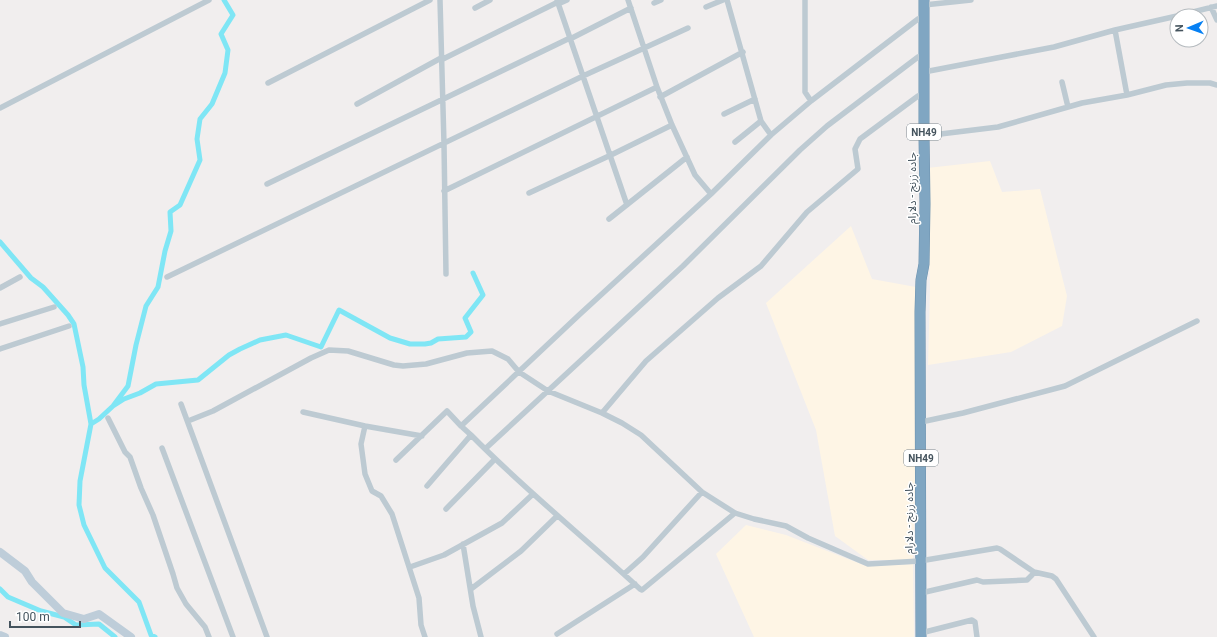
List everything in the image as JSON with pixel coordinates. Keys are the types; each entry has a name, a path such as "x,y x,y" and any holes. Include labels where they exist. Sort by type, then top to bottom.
{"highway":[{"name":"جاده زرنج - دلارام","path":"921,280 918,264 918,19 922,2"},
{"name":"جاده زرنج - دلارام","path":"921,635 921,280 924,264 925,204 922,2"}],"street":[{"path":"0,108 209,0"},
{"path":"268,83 430,0"},
{"path":"440,0 446,274"},
{"path":"475,8 490,0"},
{"path":"357,104 441,59 558,2 567,0"},
{"path":"628,0 656,88 695,175 711,194"},
{"path":"654,4 661,0"},
{"path":"706,8 723,0"},
{"path":"727,0 743,52 761,121 771,135"},
{"path":"805,0 804,92 811,101"},
{"path":"922,2 971,0"},
{"path":"558,2 627,205"},
{"path":"1214,7 1217,20"},
{"path":"267,184 631,8"},
{"path":"924,72 1054,47 1115,30 1169,18"},
{"path":"460,426 578,315 711,194 771,135 811,101 918,19"},
{"path":"167,277 582,76 688,28"},
{"path":"1115,30 1127,95"},
{"path":"660,97 743,52"},
{"path":"485,449 683,266 800,150 827,126 918,58"},
{"path":"1062,82 1068,107"},
{"path":"924,136 998,127 1082,103 1127,95 1166,85 1210,83 1217,85"},
{"path":"444,191 656,88"},
{"path":"602,413 646,362 718,298 761,266 807,212 858,169 855,149 860,139 918,96"},
{"path":"724,114 755,99"},
{"path":"735,142 761,121"},
{"path":"530,193 672,125"},
{"path":"609,219 687,157"},
{"path":"0,288 20,277"},
{"path":"0,324 54,307"},
{"path":"921,422 963,413 1065,386 1197,321"},
{"path":"0,349 69,326"},
{"path":"188,422 329,350 348,351 394,365 403,366 426,364 467,353 492,350 508,359 519,372 548,390 602,413 641,435 702,492 735,513 786,526 808,538 868,564 920,561 997,548 1003,550 1034,572 1052,576 1056,579 1094,637"},
{"path":"181,404 267,637"},
{"path":"396,460 447,411 460,426 471,435 495,460 642,590 735,513"},
{"path":"303,412 365,426 422,436"},
{"path":"108,418 125,452 130,457 141,488 153,515 177,588 186,604 205,627 209,637"},
{"path":"365,426 361,444 366,474 372,491 381,496 392,514 419,598 425,637"},
{"path":"427,486 471,435"},
{"path":"162,448 233,637"},
{"path":"446,509 495,460"},
{"path":"624,574 642,557 702,492"},
{"path":"410,567 444,555 502,523 533,494"},
{"path":"471,589 521,551 557,516"},
{"path":"463,544 473,606 481,637"},
{"path":"0,552 25,571 32,582 63,613 84,619 99,614 131,637"},
{"path":"921,593 977,580 983,582 1027,580 1034,572"},
{"path":"558,634 635,584"},
{"path":"921,635 972,620 975,622 977,637"},
{"path":"0,635 5,637"}],"shaded area":[{"path":"990,161 1002,192 1040,189 1067,296 1062,326 1011,352 928,365 930,288 927,168"},
{"path":"851,226 872,279 916,287 917,402 913,560 868,560 835,536 816,430 766,303"},
{"path":"746,525 786,535 866,566 913,564 914,637 754,637 716,554"}],"waterway":[{"path":"91,424 113,406 128,386 146,306 158,287 165,251 171,231 170,212 180,205 200,160 197,139 200,119 212,104 225,73 228,50 221,34 233,15 224,0"},
{"path":"0,242 31,278 43,287 74,324 83,367 84,385 91,424 80,481 79,505 84,525 105,568 139,602 151,635 155,637"},
{"path":"113,406 124,399 140,393 156,384 198,380 229,355 260,340 286,335 321,347 339,310 390,338 410,344 425,344 431,343 438,339 466,337 471,332 465,318 483,295 473,273"},
{"path":"0,589 8,597 41,611 64,617 76,625 99,624 115,637"}]}
